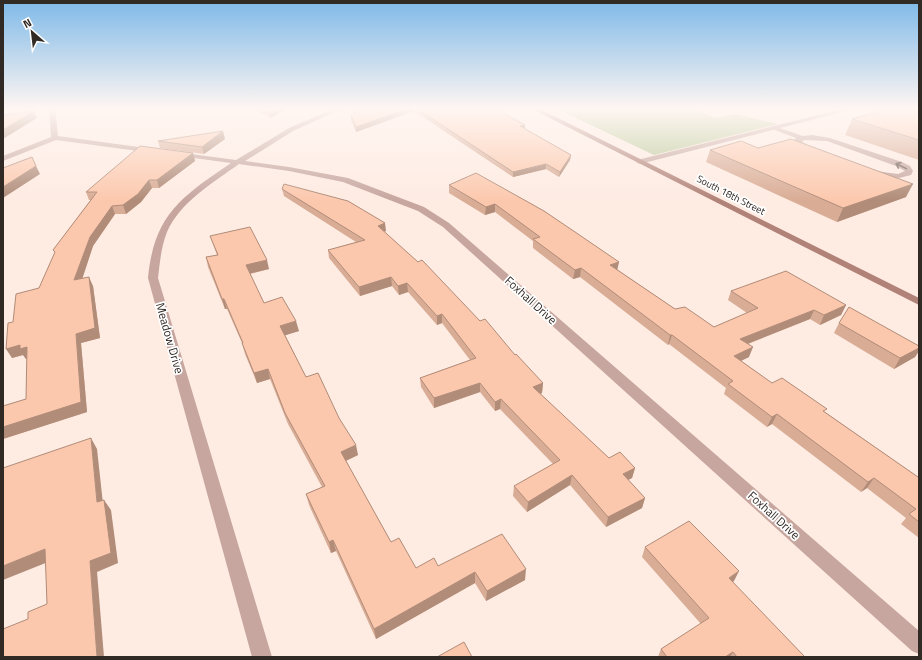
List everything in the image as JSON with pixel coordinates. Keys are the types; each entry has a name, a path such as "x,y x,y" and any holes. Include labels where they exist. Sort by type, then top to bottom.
{"main road":[{"name":"South 18th Street","path":"594,139 919,302"}],"street":[{"path":"3,159 53,139"},
{"name":"Foxhall Drive","path":"61,139 289,168 345,180 421,209 446,225 919,644"},
{"name":"Meadow Drive","path":"262,657 153,278 156,245 171,217 199,190 237,162 274,139"},
{"path":"640,162 731,139"},
{"path":"801,139 797,141 799,144 817,152"},
{"path":"826,139 899,164 909,171 908,174 899,176 871,172"}],"green space":[{"path":"620,139 719,139 654,155"}],"building":[{"path":"172,139 213,139 202,147 158,141"},
{"path":"463,139 543,139 571,155 560,172 546,164 513,172"},
{"path":"791,139 913,184 843,208 710,150 741,141 758,148"},
{"path":"140,146 193,153 157,180 149,180 138,194 123,205 112,206 90,237 74,280 89,277 95,328 76,334 81,402 3,427 3,406 26,399 27,347 20,349 20,345 6,349 8,323 13,322 16,294 39,288 55,252 53,250 97,192 86,192"},
{"path":"32,157 36,166 3,187 3,168"},
{"path":"476,173 544,211 619,262 610,265 675,309 685,307 714,327 758,308 731,291 786,271 846,305 824,315 814,310 740,339 753,347 734,356 772,383 782,378 827,409 823,411 919,477 919,522 909,514 916,509 874,478 868,482 777,414 772,417 728,384 733,381 581,268 575,270 533,239 540,237 495,204 486,207 449,185"},
{"path":"284,184 348,201 385,223 378,226 418,262 422,260 480,321 485,319 515,355 516,354 543,383 533,387 609,458 620,452 635,468 623,474 645,498 608,517 572,475 528,502 514,486 560,460 501,399 495,402 480,383 434,398 420,378 476,358 442,314 437,316 407,283 398,286 391,277 359,287 328,250 365,240 282,189"},
{"path":"250,227 267,260 246,265 264,303 282,297 296,321 280,326 306,377 318,373 339,418 356,445 341,452 391,542 399,538 416,568 434,558 438,566 502,534 526,569 487,591 475,572 374,629 333,540 329,542 306,494 325,486 285,413 268,369 254,373 243,343 224,299 222,299 206,257 218,255 210,236"},
{"path":"849,307 919,346 919,348 900,358 839,323"},
{"path":"91,438 97,502 104,500 111,553 90,561 97,657 3,657 3,629 28,619 28,612 47,604 45,549 3,566 3,468"},
{"path":"689,521 739,571 729,578 805,657 737,657 733,652 725,657 667,657 661,649 709,618 645,547"},
{"path":"464,642 472,657 437,657"}]}
